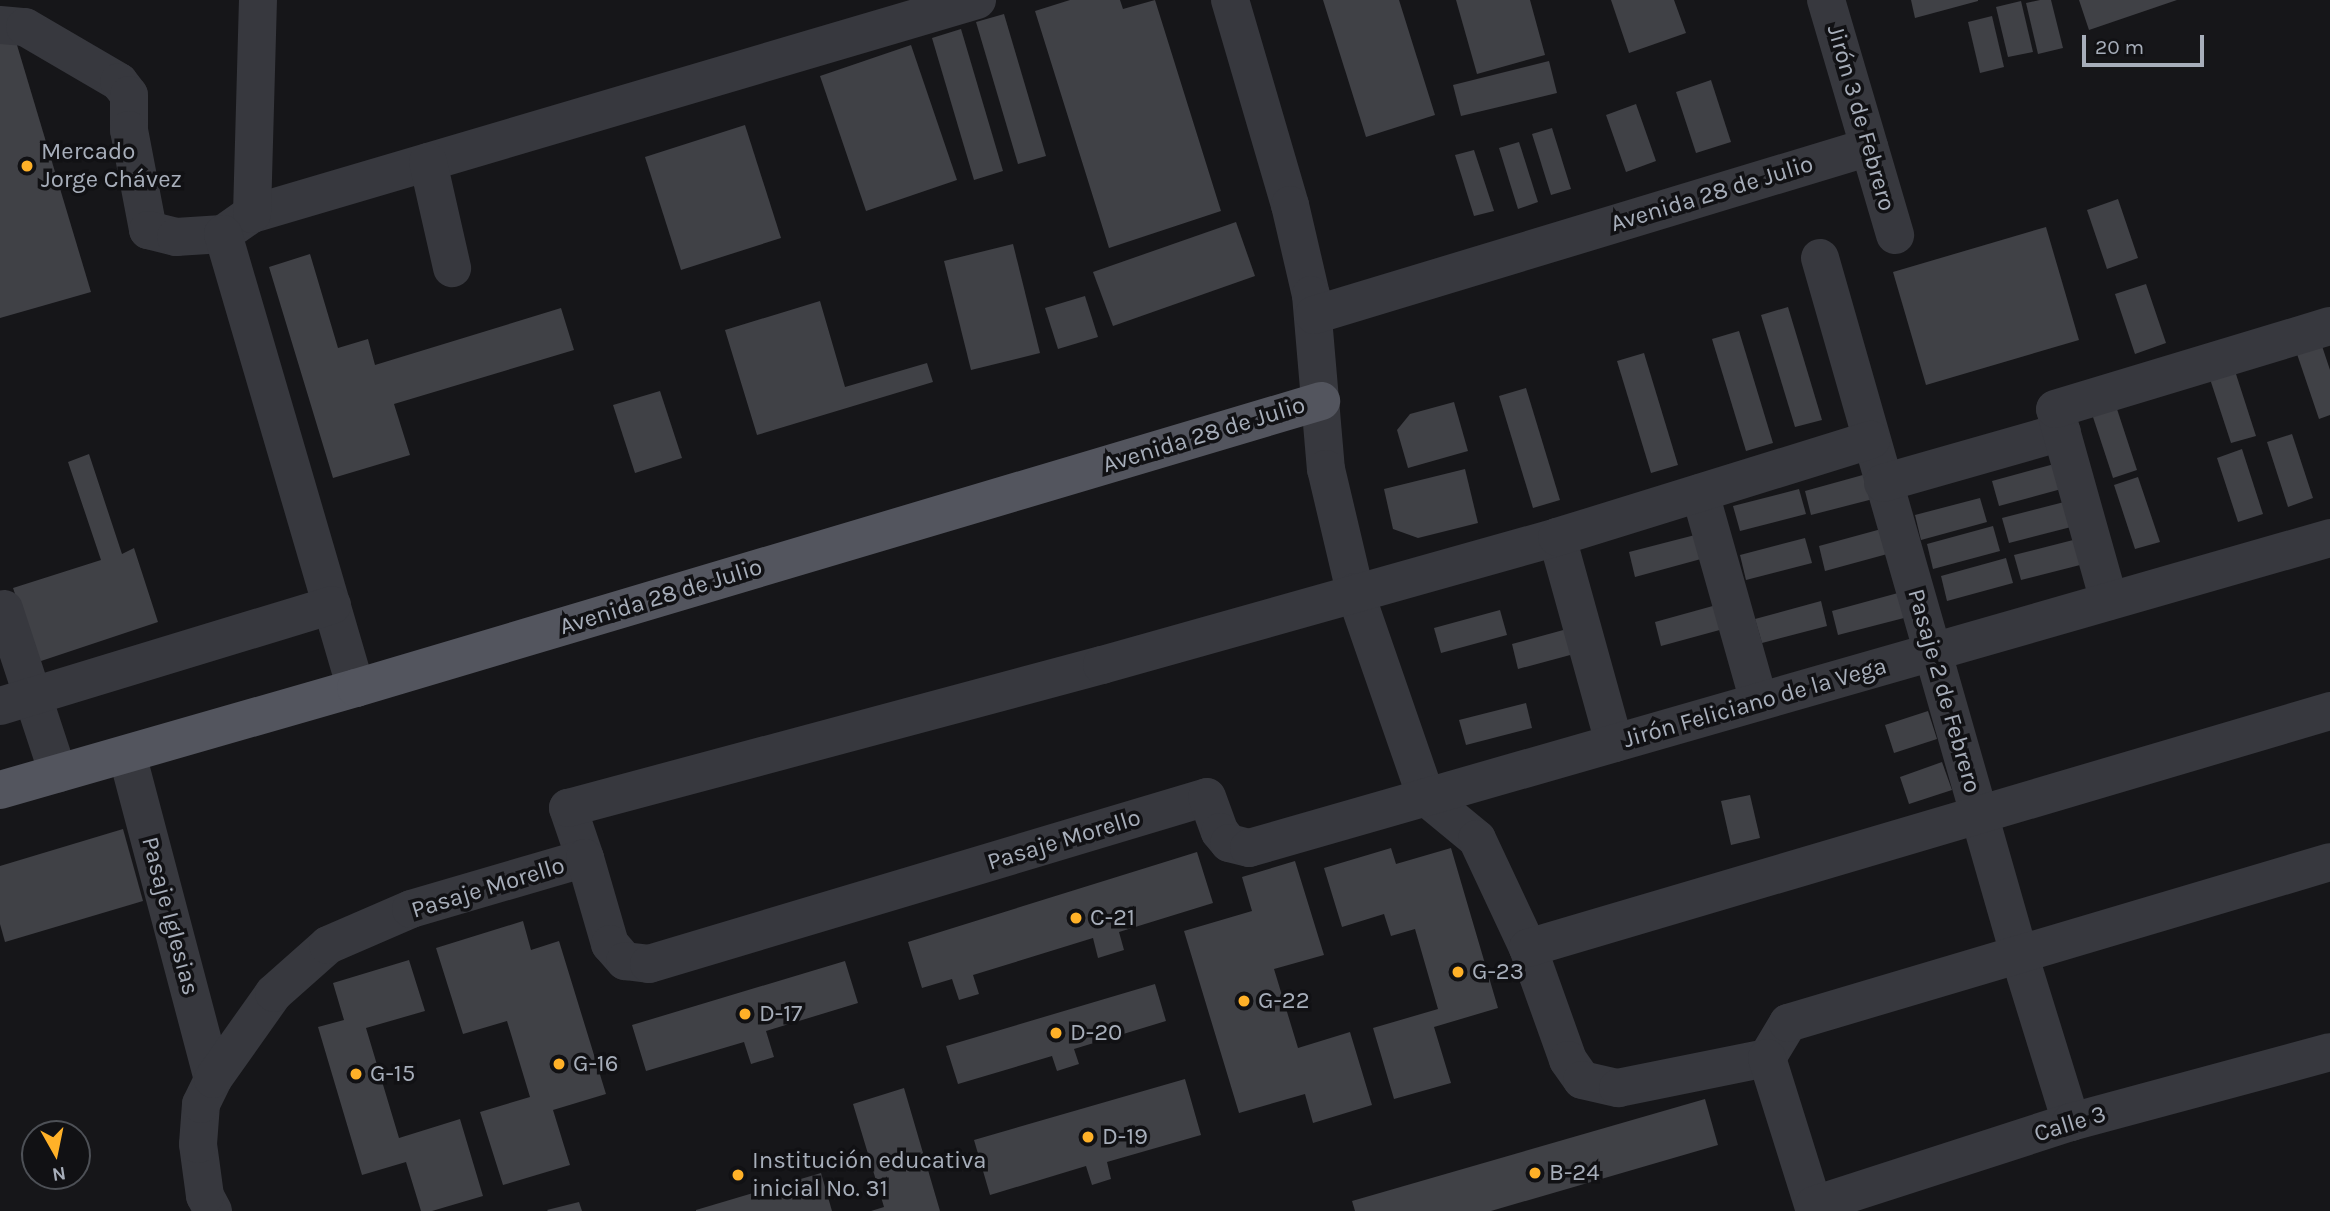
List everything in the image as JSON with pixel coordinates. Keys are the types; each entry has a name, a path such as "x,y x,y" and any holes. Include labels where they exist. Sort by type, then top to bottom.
{"main road":[{"name":"Avenida 28 de Julio","path":"0,790 356,688 1321,401"}],"street":[{"path":"258,0 238,224 332,605 356,688"},
{"path":"0,25 25,27 119,82 129,95 129,130 149,230 176,237 238,224 428,162 977,0"},
{"path":"1230,0 1290,205 1314,315 1326,469 1355,593 1426,797 1477,839 1528,948 1567,1060 1581,1080 1618,1088 1768,1058"},
{"name":"Jirón 3 de Febrero","path":"1826,0 1895,235"},
{"name":"Avenida 28 de Julio","path":"1314,315 1868,147"},
{"path":"428,162 452,268"},
{"name":"Pasaje 2 de Febrero","path":"1820,258 2019,954 2071,1122"},
{"path":"2109,601 2055,409 2330,326"},
{"path":"1883,483 2062,432"},
{"path":"585,859 568,808 1102,665 1557,537 1871,440"},
{"path":"1699,493 1759,701"},
{"path":"1557,537 1614,743"},
{"name":"Jirón Feliciano de la Vega","path":"1207,797 1220,832 1229,843 1249,848 2330,538"},
{"path":"16,701 332,605"},
{"path":"4,609 16,701 58,773"},
{"path":"1528,948 2330,711"},
{"name":"Pasaje Iglesias","path":"127,754 213,1079"},
{"name":"Pasaje Morello","path":"213,1211 205,1196 198,1144 201,1104 213,1079 274,993 328,945 411,909 585,859 610,944 625,961 649,964 1207,797"},
{"path":"1814,1208 1768,1058 1788,1023 2330,862"},
{"name":"Calle 3","path":"1814,1208 2071,1122 2330,1052"}],"building":[{"path":"1070,0 1120,0 1123,9 1155,0 1221,211 1109,248 1035,11"},
{"path":"1323,0 1399,0 1435,115 1366,137"},
{"path":"1456,0 1530,0 1545,55 1477,74"},
{"path":"1611,0 1674,0 1686,33 1629,53"},
{"path":"1911,0 1978,0 1978,1 1915,18"},
{"path":"2051,0 2063,48 2038,54 2026,3"},
{"path":"2079,0 2177,0 2089,30"},
{"path":"2021,1 2033,52 2008,57 1996,7"},
{"path":"1004,14 1046,156 1018,164 976,22"},
{"path":"1992,16 2004,67 1980,73 1968,22"},
{"path":"961,29 1003,171 974,180 932,38"},
{"name":"Mercado Jorge Chávez","path":"14,35 91,292 0,318 0,39"},
{"path":"911,45 957,180 866,211 820,76"},
{"path":"1549,61 1557,93 1461,116 1453,85"},
{"path":"1711,80 1731,142 1696,153 1676,92"},
{"path":"1636,104 1656,161 1626,172 1606,115"},
{"path":"745,125 781,238 681,270 645,157"},
{"path":"1552,128 1571,189 1551,195 1532,134"},
{"path":"1519,142 1538,202 1518,209 1499,148"},
{"path":"1474,150 1494,211 1474,216 1455,155"},
{"path":"2118,199 2138,258 2107,269 2087,210"},
{"path":"1236,222 1255,276 1113,326 1093,272"},
{"path":"2046,227 2079,340 1926,385 1893,272"},
{"path":"1013,244 1040,353 971,370 944,261"},
{"path":"310,254 338,348 368,339 375,365 561,308 574,350 394,404 410,455 333,478 269,267"},
{"path":"2146,284 2166,343 2135,354 2115,294"},
{"path":"1085,296 1098,337 1058,349 1045,308"},
{"path":"820,301 845,387 927,363 933,382 757,435 725,330"},
{"path":"1788,307 1822,420 1795,427 1761,315"},
{"path":"1739,331 1773,443 1746,451 1712,339"},
{"path":"2322,346 2330,370 2330,415 2319,419 2297,354"},
{"path":"1644,353 1678,465 1651,473 1617,361"},
{"path":"2235,371 2256,436 2231,443 2210,379"},
{"path":"1526,388 1560,500 1533,508 1499,396"},
{"path":"660,391 682,458 635,473 613,405"},
{"path":"1454,402 1468,451 1408,468 1397,430 1410,414"},
{"path":"2116,406 2137,470 2113,478 2092,414"},
{"path":"2292,434 2313,498 2288,507 2267,442"},
{"path":"2242,449 2263,514 2238,522 2217,458"},
{"path":"89,454 122,554 134,548 158,622 38,662 13,588 101,560 68,462"},
{"path":"2058,463 2065,488 1999,506 1992,481"},
{"path":"1465,469 1478,523 1418,538 1393,529 1384,489"},
{"path":"1870,473 1877,498 1811,515 1805,491"},
{"path":"2138,477 2160,542 2135,549 2114,485"},
{"path":"1799,489 1806,514 1740,531 1733,506"},
{"path":"1980,498 1987,522 1921,540 1915,515"},
{"path":"2068,501 2075,526 2009,543 2002,518"},
{"path":"1993,526 2000,551 1933,569 1927,544"},
{"path":"1885,528 1891,553 1825,571 1819,546"},
{"path":"1695,535 1701,559 1635,577 1629,552"},
{"path":"1805,538 1812,563 1746,580 1740,555"},
{"path":"2081,538 2088,563 2021,580 2014,555"},
{"path":"2006,558 2013,583 1947,601 1941,576"},
{"path":"1898,593 1904,618 1838,635 1832,611"},
{"path":"1821,601 1827,626 1762,643 1755,619"},
{"path":"1720,604 1727,628 1661,646 1655,622"},
{"path":"1500,610 1507,635 1441,653 1434,628"},
{"path":"1578,626 1585,651 1518,669 1512,644"},
{"path":"1526,703 1532,728 1466,745 1459,720"},
{"path":"1928,711 1937,739 1894,753 1885,725"},
{"path":"1942,762 1952,790 1909,804 1900,777"},
{"path":"1750,795 1760,838 1731,845 1721,801"},
{"path":"123,829 143,901 5,942 0,924 0,866"},
{"name":"G-23","path":"1391,848 1396,864 1451,848 1498,1008 1434,1027 1451,1083 1394,1099 1373,1028 1438,1009 1415,929 1391,936 1384,914 1342,927 1324,868"},
{"name":"C-21","path":"1197,852 1213,903 1119,932 1124,950 1098,958 1093,938 973,975 979,994 959,1000 952,979 922,988 908,942"},
{"name":"G-22","path":"1295,861 1324,955 1274,969 1298,1048 1350,1032 1372,1105 1313,1123 1305,1094 1239,1113 1184,931 1252,911 1242,877"},
{"name":"G-16","path":"523,921 531,950 559,941 606,1094 553,1110 570,1165 503,1185 480,1112 530,1097 507,1021 463,1034 436,948"},
{"name":"G-15","path":"409,960 425,1011 366,1028 399,1138 460,1119 483,1196 432,1211 421,1211 406,1162 362,1175 318,1027 344,1020 333,983"},
{"name":"D-17","path":"845,961 858,1003 766,1031 774,1057 751,1064 744,1042 646,1071 632,1025"},
{"name":"D-20","path":"1155,984 1166,1021 1074,1049 1079,1064 1057,1071 1052,1056 958,1084 946,1046"},
{"name":"D-19","path":"1185,1079 1201,1135 1107,1162 1111,1179 1092,1185 1086,1166 990,1195 974,1140"},
{"path":"904,1088 940,1211 871,1211 884,1207 853,1104"},
{"name":"B-24","path":"1705,1099 1718,1145 1491,1211 1355,1211 1352,1201"},
{"path":"821,1173 832,1211 696,1211 696,1210"},
{"path":"579,1202 582,1211 547,1210"}],"place":[{"name":"Mercado Jorge Chávez","path":"27,166"},
{"name":"C-21","path":"1076,918"},
{"name":"G-23","path":"1458,972"},
{"name":"G-22","path":"1244,1001"},
{"name":"D-17","path":"745,1014"},
{"name":"D-20","path":"1056,1033"},
{"name":"G-16","path":"559,1064"},
{"name":"G-15","path":"356,1074"},
{"name":"D-19","path":"1088,1137"},
{"name":"B-24","path":"1535,1173"},
{"name":"Institución educativa inicial No. 31","path":"738,1175"}]}
